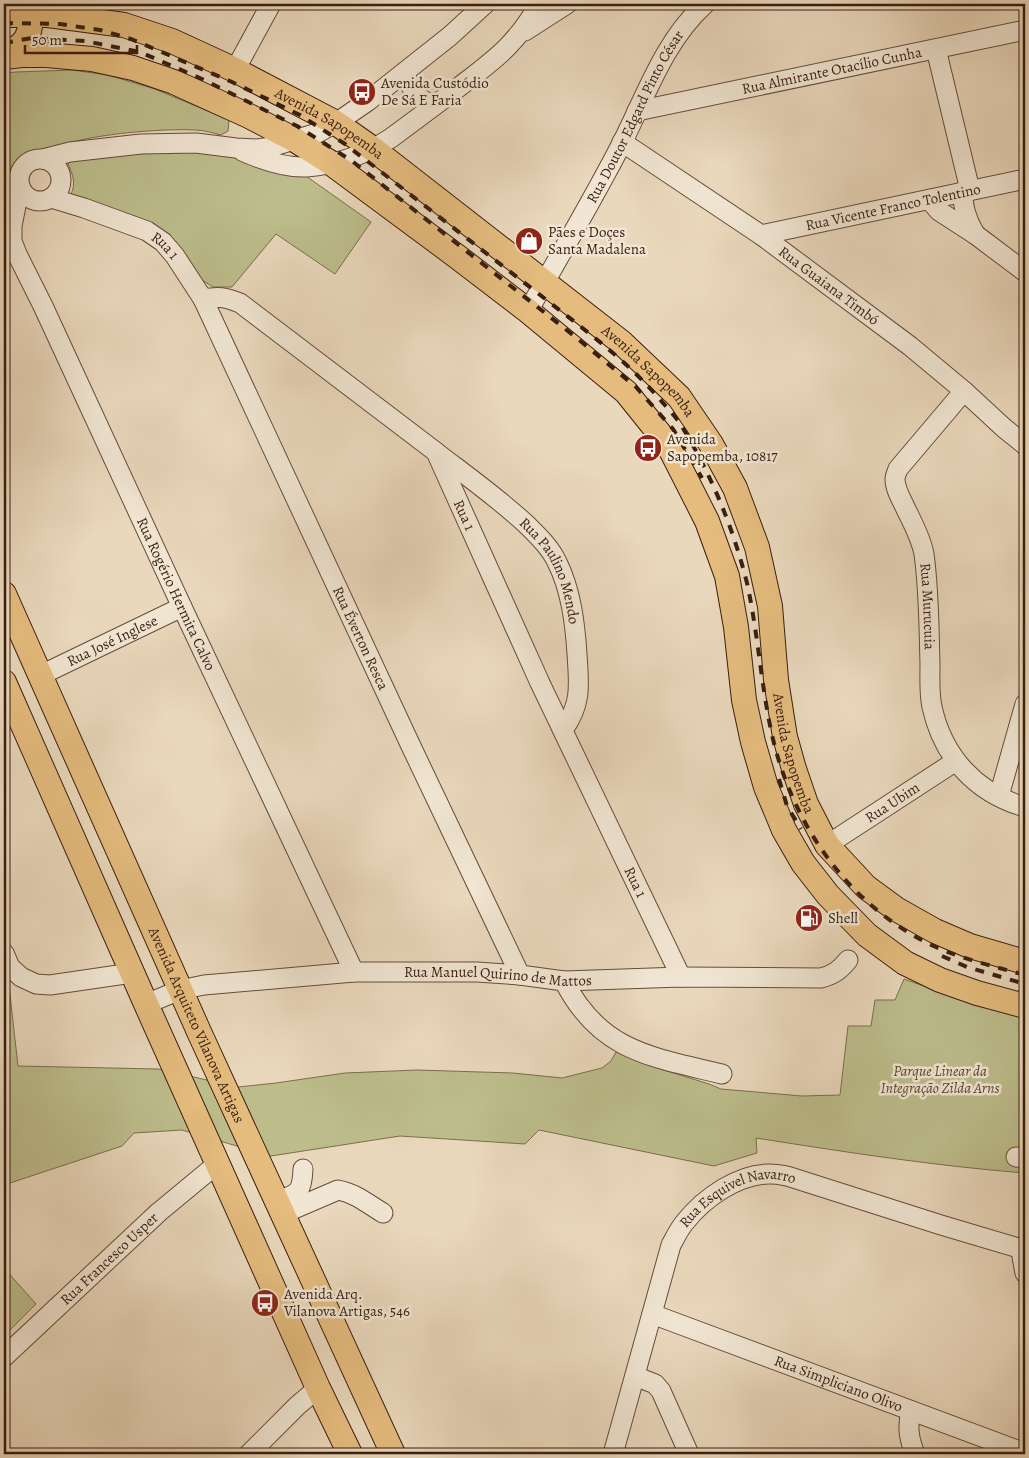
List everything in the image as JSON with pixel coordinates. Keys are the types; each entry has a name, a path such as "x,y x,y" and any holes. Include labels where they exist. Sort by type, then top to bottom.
{"main road":[{"name":"Avenida Sapopemba","path":"4,15 32,9 48,14 124,25 172,41 235,70 336,123 374,150 621,342 679,397 711,444 735,488 757,547 770,606 776,680 785,737 806,804 828,845 866,886 896,909 935,931 970,946 1025,962"},
{"path":"4,55 21,46 26,40 31,24 32,9"},
{"name":"Avenida Sapopemba","path":"4,55 46,54 92,59 134,68 174,82 249,116 295,140 331,162 528,311 626,392 672,452 707,521 727,576 736,627 744,700 753,742 766,787 784,830 803,863 828,895 867,935 905,963 940,980 977,993 1025,1006"},
{"name":"Avenida Arquiteto Vilanova Artigas","path":"4,594 180,990 393,1454"},
{"path":"4,682 217,1164 318,1388 350,1454"}],"street":[{"path":"235,70 271,4"},
{"path":"43,159 70,152 141,144 196,143 258,149 317,133 336,123 398,78 486,4"},
{"path":"236,148 262,160 305,167 354,157 374,150 497,57 520,34 539,4"},
{"path":"520,34 567,4"},
{"name":"Rua Doutor Edgard Pinto César","path":"528,311 622,142 669,47 692,16 705,4"},
{"name":"Rua Almirante Otacílio Cunha","path":"638,111 1025,30"},
{"path":"936,49 966,191 966,215 976,235"},
{"path":"398,78 423,101 427,111"},
{"name":"Rua Guaiana Timbó","path":"622,142 761,235 910,346 1025,445"},
{"path":"44,188 72,159 85,150"},
{"name":"Rua Rogério Hermita Calvo","path":"43,159 31,161 22,169 20,174 44,188 14,212 12,241 354,972"},
{"name":"Rua 1","path":"43,159 55,165 44,188 84,208 147,231 163,242 175,256 203,299 226,298 240,303 436,452 562,730 681,977"},
{"name":"Rua Vicente Franco Tolentino","path":"761,235 1025,179"},
{"path":"931,198 939,211 976,235 1025,272"},
{"name":"Rua Éverton Resca","path":"203,299 410,744 520,975"},
{"name":"Rua Murucuia","path":"964,391 898,468 895,479 898,492 918,534 924,552 928,596 931,704 941,737 949,752 967,775 998,796 1025,807"},
{"name":"Rua Paulino Mendo","path":"436,452 504,504 540,537 557,561 568,590 574,617 579,679 577,703 571,718 562,730"},
{"name":"Rua José Inglese","path":"41,675 182,607"},
{"path":"998,796 1025,704"},
{"name":"Rua Ubim","path":"828,845 956,761"},
{"path":"4,953 10,967 21,977 36,984 50,985 132,973"},
{"name":"Rua Manuel Quirino de Mattos","path":"146,1004 180,990 204,985 354,972 477,972 520,975 564,982 681,977 821,978 837,973 848,960"},
{"path":"564,982 573,1000 588,1018 611,1038 634,1050 658,1059 722,1074"},
{"name":"Rua Francesco Usper","path":"4,1357 159,1212 217,1164"},
{"path":"279,1208 297,1193 301,1187 303,1169"},
{"name":"Rua Esquivel Navarro","path":"614,1454 671,1245 684,1223 701,1205 722,1189 746,1178 770,1174 787,1176 941,1226 1024,1250"},
{"path":"279,1208 338,1190 355,1195 383,1213"},
{"path":"1024,1250 1022,1257 1025,1273"},
{"name":"Rua Simpliciano Olivo","path":"652,1314 1025,1454"},
{"path":"635,1376 655,1384 661,1391 689,1454"},
{"path":"250,1454 297,1406 318,1388"},
{"path":"911,1411 908,1431 915,1454"}],"green space":[{"path":"72,70 108,75 155,89 229,120 228,131 221,135 198,130 154,131 100,136 74,142 49,149 30,158 16,169 4,192 4,73"},
{"path":"265,147 371,222 335,274 276,234 232,287 213,287 202,280 182,252 71,194 73,179 68,164 73,159 139,148"},
{"name":"Parque Linear da Integração Zilda Arns","path":"4,977 9,986 18,1066 158,1069 238,1087 345,1073 417,1070 513,1073 562,1078 602,1068 611,1061 616,1052 721,1089 802,1096 840,1095 848,1026 871,1026 875,1000 895,1000 904,979 957,998 1025,1014 1025,1173 924,1163 756,1138 757,1153 714,1166 539,1130 525,1144 400,1136 271,1156 182,1130 134,1133 122,1146 4,1185"},
{"path":"4,1268 36,1304 4,1336"}],"railway":[{"path":"4,24 60,24 100,30 131,39 232,82 300,115 345,144 576,323 636,374 681,425 702,462 728,521 747,583 772,735 782,769 795,802 811,833 830,861 853,888 878,911 907,931 938,948 981,963 1025,975"},
{"path":"4,43 32,38 85,41 140,52 202,79 297,126 352,161 636,387 673,429 702,478"},
{"path":"779,779 787,806 801,829"},
{"path":"942,956 967,967 1025,984"}],"place":[{"name":"Avenida Custódio De Sá E Faria","path":"362,92"},
{"name":"Pães e Doçes Santa Madalena","path":"529,241"},
{"name":"Avenida Sapopemba, 10817","path":"648,448"},
{"name":"Shell","path":"809,918"},
{"name":"Avenida Arq. Vilanova Artigas, 546","path":"265,1303"}]}
